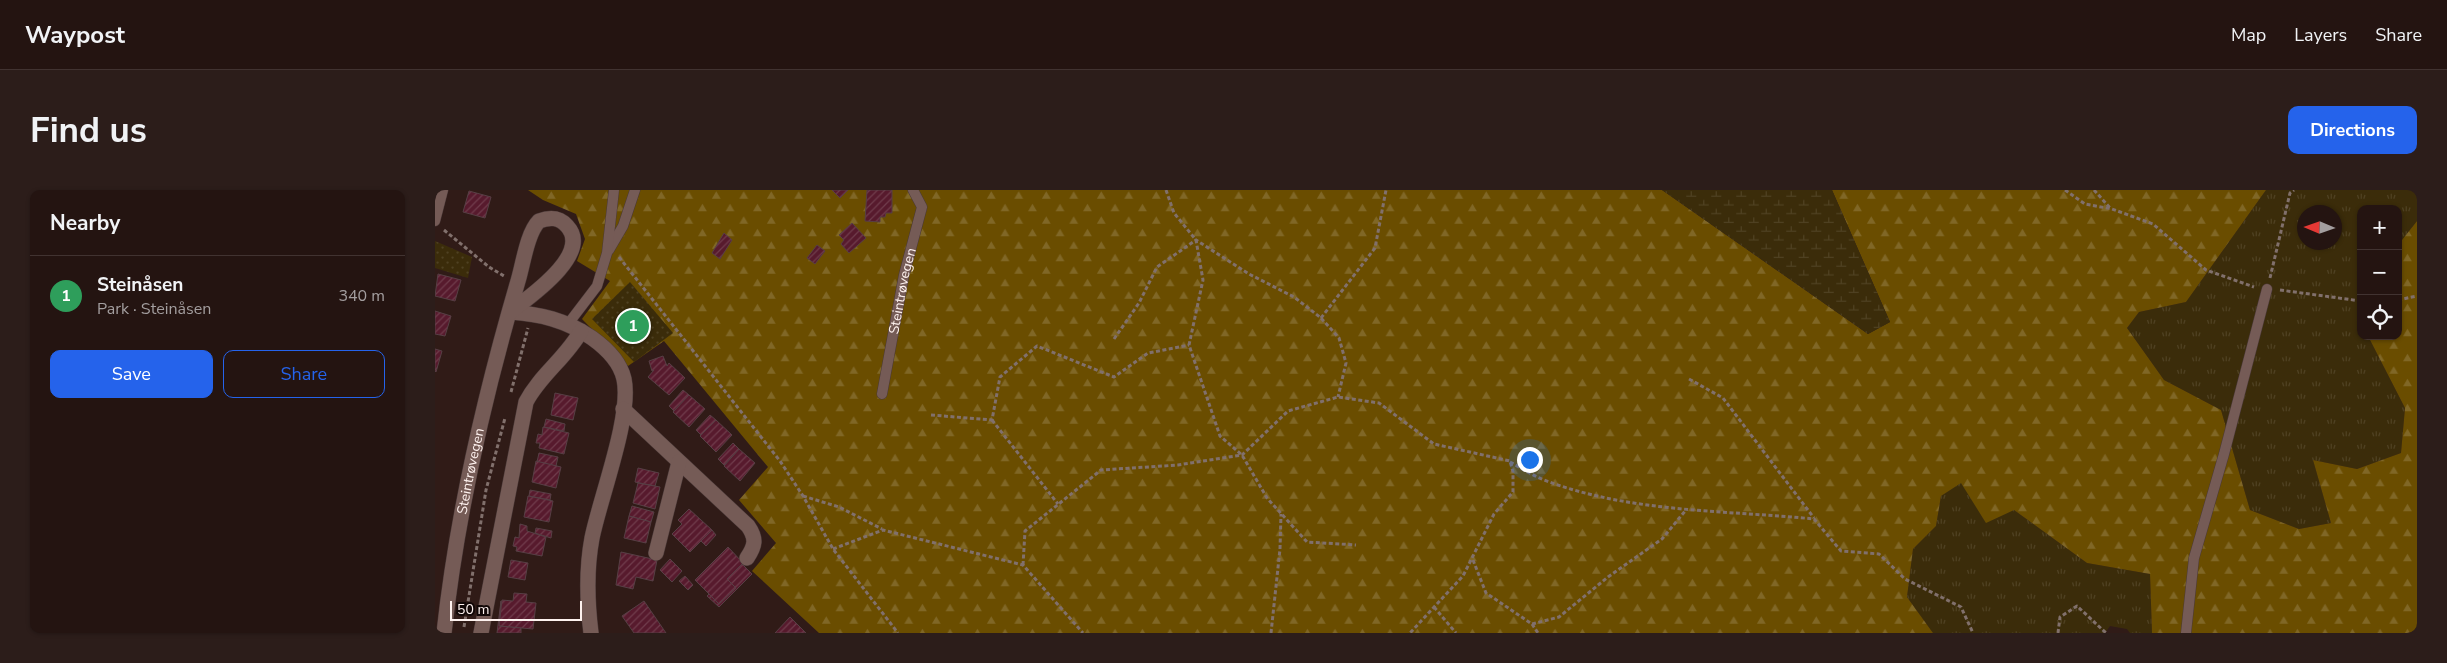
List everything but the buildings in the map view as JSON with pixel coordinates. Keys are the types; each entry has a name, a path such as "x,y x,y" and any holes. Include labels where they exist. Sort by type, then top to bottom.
{"street":[{"name":"Steintrøvegen","path":"443,633 461,508 478,430 517,284 535,225 546,218 557,218 563,221 571,230 572,236 570,253 566,260 546,284 510,312"},
{"path":"510,312 532,314 575,327 602,345 620,368 625,386 623,409 592,540 587,573 591,633"},
{"path":"481,633 525,402 534,386 561,359 575,327"},
{"path":"623,409 748,526 755,540 754,547 747,558"},
{"path":"656,553 679,462"}],"lane":[{"path":"575,327 597,286 607,253 614,190"},
{"path":"607,253 623,226 635,190"},
{"name":"Steintrøvegen","path":"882,394 904,275 922,207 913,190"},
{"path":"438,224 439,196"},
{"path":"2186,633 2194,558 2224,454 2267,289"}],"path":[{"path":"1166,190 1174,213 1196,240 1249,274 1294,297 1321,318 1339,338 1346,363 1338,396"},
{"path":"1321,318 1375,248 1386,190"},
{"path":"2065,190 2085,204 2112,209 2153,224 2206,270 2253,287 2357,300"},
{"path":"2094,190 2112,209"},
{"path":"2267,289 2291,193 2294,190"},
{"path":"438,224 489,267 517,284"},
{"path":"1114,338 1139,303 1157,267 1196,240"},
{"path":"1196,240 1203,280 1189,345 1220,436 1242,455 1267,498 1307,542 1357,545"},
{"path":"607,253 621,258 780,461 803,496 833,549 898,633"},
{"path":"2402,299 2417,296"},
{"path":"510,397 532,314"},
{"path":"992,420 1000,377 1037,346 1115,377 1148,353 1189,345"},
{"path":"1689,380 1723,398 1814,519 1841,551 1879,554 1905,579 1961,607 1973,633"},
{"path":"1023,565 1025,531 1101,470 1178,464 1242,455 1288,411 1338,396 1379,403 1434,444 1510,461 1542,479 1601,498 1686,510 1742,512 1814,519"},
{"path":"931,415 992,420 1058,504"},
{"path":"463,633 486,490 505,416"},
{"path":"1410,633 1463,576 1473,560 1494,514 1513,492 1513,472 1510,461"},
{"path":"803,496 839,507 883,530 1023,565 1083,633"},
{"path":"1532,624 1559,617 1608,577 1662,539 1686,510"},
{"path":"1271,633 1280,549 1281,514"},
{"path":"833,549 883,530"},
{"path":"1473,560 1485,593 1532,624 1538,633"},
{"path":"2058,633 2060,617 2077,606 2106,633"},
{"path":"1434,607 1456,633"}],"green space":[{"path":"528,190 1662,190 1868,334 1890,322 1832,190 2266,190 2186,302 2139,312 2127,328 2164,380 2221,410 2250,510 2299,529 2331,523 2313,460 2357,469 2401,453 2405,408 2370,340 2402,340 2402,240 2417,221 2417,633 2152,633 2150,574 2087,563 2014,510 1986,523 1961,483 1941,496 1936,526 1913,549 1907,597 1933,633 819,633 752,571 776,543 739,500 768,467 664,341 628,366 582,319 610,281 577,261 585,239 576,214 543,200"},
{"path":"1662,190 1832,190 1890,322 1868,334"},
{"path":"2266,190 2417,190 2417,221 2402,240 2402,205 2357,205 2357,340 2370,340 2405,408 2401,453 2357,469 2313,460 2331,523 2299,529 2250,510 2221,410 2164,380 2127,328 2139,312 2186,302"},
{"path":"435,241 472,257 468,278 435,268"},
{"path":"630,282 673,333 634,362 592,319"},
{"path":"1961,482 2014,510 2087,563 2150,574 2152,633 2130,633 2127,629 2110,626 2105,633 1933,633 1907,597 1913,549 1936,526 1941,496"}],"place":[{"name":"Steinåsen","path":"633,326"}]}
